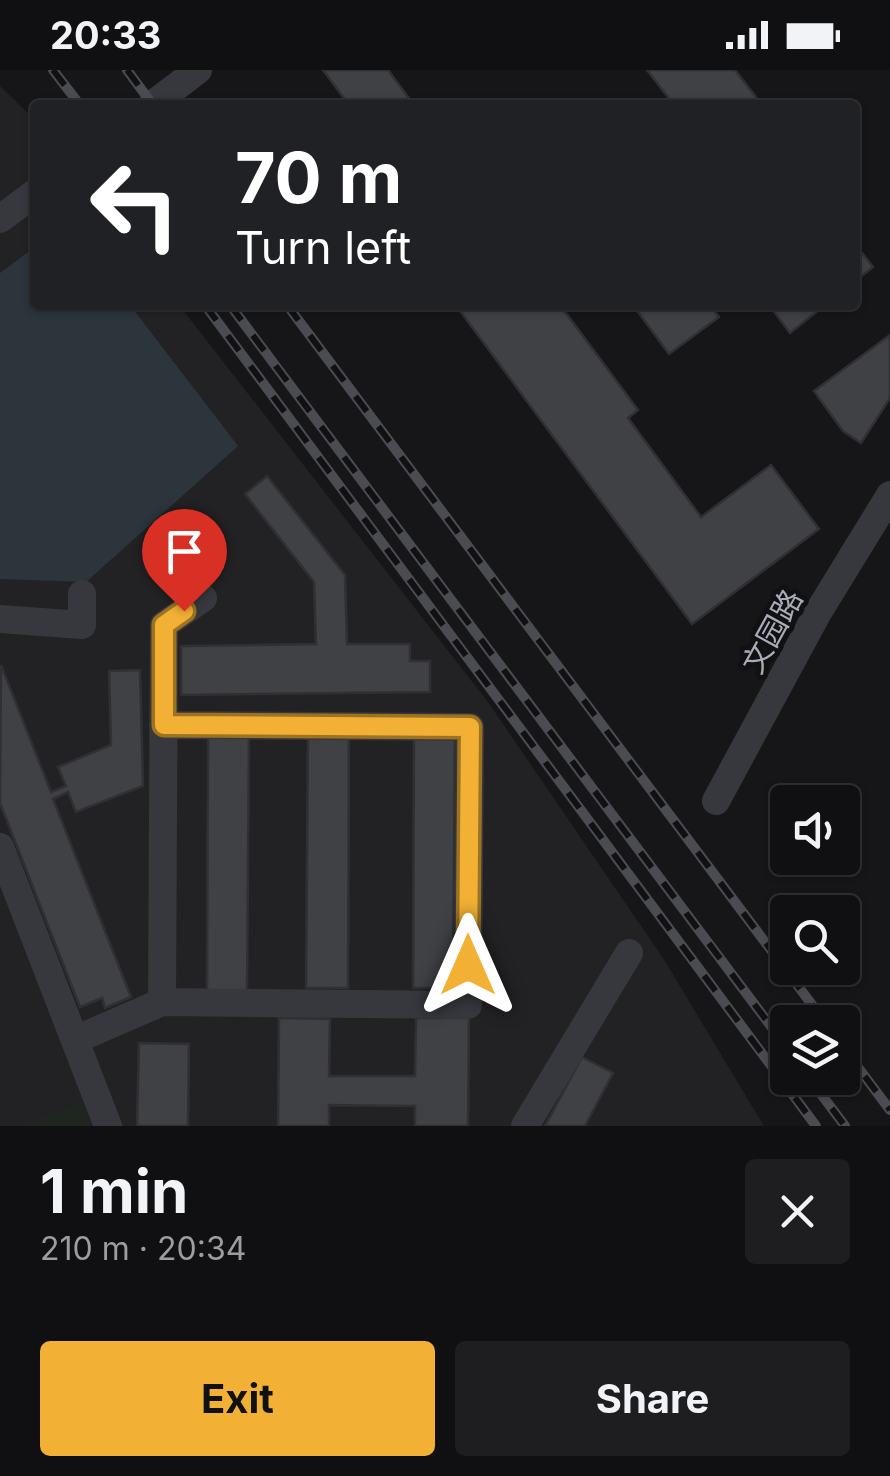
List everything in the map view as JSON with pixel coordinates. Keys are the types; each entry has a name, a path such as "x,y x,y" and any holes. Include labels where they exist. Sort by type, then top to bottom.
{"street":[{"path":"159,100 198,70"},
{"path":"0,219 30,196"},
{"name":"文园路","path":"716,802 817,614 890,496"},
{"path":"0,619 82,625 82,594"},
{"path":"162,1002 164,625 203,598"},
{"path":"75,1040 162,1002 468,1004 470,727 164,725"},
{"path":"0,847 108,1126"},
{"path":"525,1126 629,953"}],"shaded area":[{"path":"0,86 30,115 30,310 183,310 488,702 665,961 764,1126 0,1126"},
{"path":"30,251 30,310 134,310 238,446 86,582 0,579 0,273"},
{"path":"81,1103 90,1126 18,1126"}],"building":[{"path":"323,70 388,70 410,100 345,100"},
{"path":"647,70 735,70 758,100 670,100"},
{"path":"860,250 873,267 860,277"},
{"path":"564,310 638,410 628,418 701,517 771,465 819,529 692,624 460,311"},
{"path":"637,310 714,310 719,317 669,354"},
{"path":"773,310 819,310 790,333"},
{"path":"890,335 890,398 861,443 843,431 814,391"},
{"path":"267,476 345,575 347,644 410,644 410,661 430,661 430,692 181,695 181,646 316,644 314,582 245,494"},
{"path":"1,665 51,792 66,786 58,767 111,745 109,671 140,670 143,786 76,812 68,792 53,799 131,997 105,1008 102,998 80,1007 0,803"},
{"path":"308,735 349,735 348,988 306,988"},
{"path":"208,736 249,736 247,994 207,993"},
{"path":"414,737 455,737 453,988 413,988"},
{"path":"279,1018 330,1019 329,1076 415,1076 416,1018 469,1018 468,1126 415,1126 415,1106 329,1105 329,1126 278,1126"},
{"path":"139,1043 189,1044 188,1126 137,1126"},
{"path":"582,1057 613,1073 585,1126 545,1126"}],"railway":[{"path":"53,70 76,100"},
{"path":"127,70 149,100"},
{"path":"209,310 816,1126"},
{"path":"234,310 770,1025"},
{"path":"291,310 812,1005"},
{"path":"860,1070 890,1110"},
{"path":"822,1095 845,1126"}],"route":[{"path":"184,611 164,625 164,725 470,727 468,965"}]}
